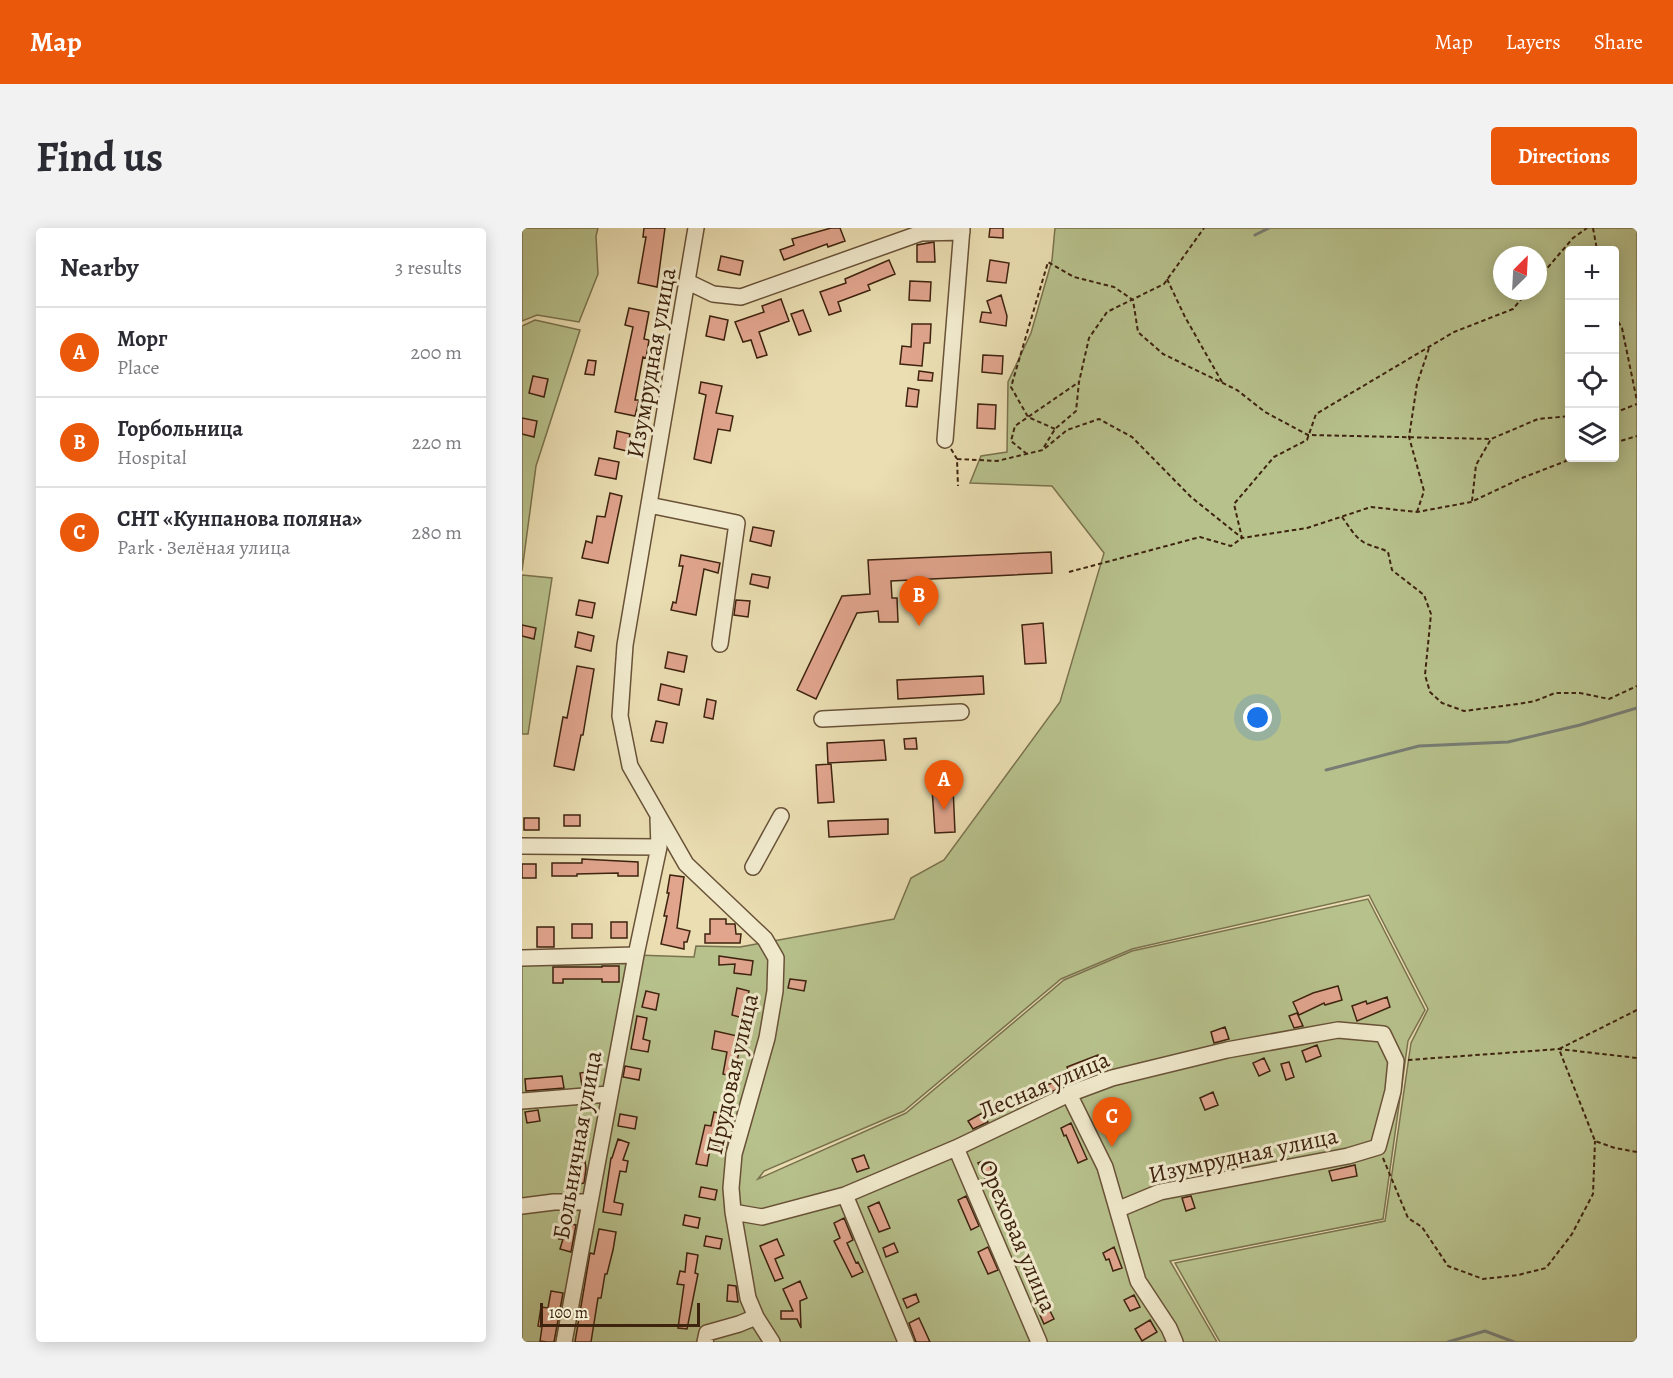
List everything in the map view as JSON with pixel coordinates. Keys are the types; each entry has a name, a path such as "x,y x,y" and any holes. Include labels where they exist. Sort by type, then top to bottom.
{"street":[{"name":"Изумрудная улица","path":"636,955 658,847 658,819 630,766 620,716 625,645 696,228"},
{"path":"688,282 713,294 741,297 921,233 962,230 945,440"},
{"path":"650,505 737,523 720,644"},
{"path":"822,718 961,712"},
{"path":"753,867 781,816"},
{"name":"Прудовая улица","path":"658,819 686,864 728,901 765,939 776,958 775,991 767,1038 734,1154 731,1188 748,1298 756,1317 772,1342"},
{"path":"522,846 658,847"},
{"path":"522,958 636,955"},
{"name":"Больничная улица","path":"564,1342 636,955"},
{"name":"Лесная улица","path":"733,1212 762,1217 845,1195 956,1148 1069,1094 1112,1078 1247,1047 1338,1029 1383,1034 1396,1061"},
{"path":"1378,1147 1393,1090 1396,1061"},
{"path":"522,1101 609,1094"},
{"path":"1069,1094 1105,1167 1138,1281 1175,1342"},
{"name":"Изумрудная улица","path":"1119,1209 1160,1192 1348,1156 1378,1147"},
{"name":"Ореховая улица","path":"956,1148 1039,1342"},
{"path":"845,1195 906,1342"},
{"path":"522,1206 554,1202 590,1202"},
{"path":"705,1342 707,1333 756,1317"}],"path":[{"path":"1043,450 1055,429 1076,411 1079,382 1089,338 1107,312 1164,284 1204,228"},
{"path":"1547,268 1573,238 1587,228"},
{"path":"1593,228 1596,246"},
{"path":"1055,429 1028,417 1011,387 1048,262 1074,277 1114,287 1133,300 1138,332 1163,354 1238,390 1264,412 1308,435 1491,439 1538,419 1565,416"},
{"path":"1167,279 1185,317 1222,382"},
{"path":"1242,538 1234,504 1274,457 1307,440 1316,414 1454,332 1513,309 1520,300"},
{"path":"1619,323 1622,328 1637,403 1619,411"},
{"path":"1418,512 1424,491 1408,437 1417,384 1429,348"},
{"path":"1027,454 1011,441 1015,426 1079,382"},
{"path":"957,459 997,461 1043,450 1067,430 1100,419 1132,437 1191,497 1242,538"},
{"path":"1619,441 1637,436"},
{"path":"1471,502 1476,465 1491,439"},
{"path":"945,440 957,459 957,486"},
{"path":"1070,572 1200,537 1231,546 1242,538 1307,528 1371,507 1418,512 1471,502 1522,478 1565,461"},
{"path":"1342,517 1353,533 1364,543 1388,552 1392,570 1424,595 1431,614 1425,675 1430,692 1442,703 1464,711 1535,701 1555,693 1580,693 1609,699 1637,686"},
{"path":"1559,1049 1637,1010"},
{"path":"1378,1147 1408,1218 1422,1227 1448,1266 1483,1279 1518,1275 1546,1268 1572,1234 1593,1194 1594,1141 1559,1049"},
{"path":"1396,1061 1559,1049 1637,1059"},
{"path":"1594,1141 1615,1149 1637,1152"}],"green space":[{"path":"522,228 598,228 596,236 598,274 579,322 537,315 522,321"},
{"path":"1055,228 1637,228 1637,1342 1220,1342 1175,1263 1385,1221 1411,1043 1428,1009 1369,895 1132,949 1061,979 904,1111 764,1171 758,1179 906,1113 1064,980 1132,951 1368,899 1425,1010 1408,1041 1383,1219 1170,1261 1217,1342 522,1342 522,964 636,955 694,957 696,946 740,947 894,919 911,878 944,860 1060,702 1104,553 1052,486 970,483 981,456 1007,452 1008,382 1031,333 1052,260"},
{"path":"535,320 580,330 536,466 522,571 522,326"},
{"path":"522,575 552,578 528,734 522,734"}],"building":[{"path":"644,228 665,228 657,287 638,283 646,237 643,237"},
{"path":"831,228 840,228 845,241 828,247 827,244 784,260 780,250 794,245 792,239"},
{"path":"990,228 1003,228 1003,238 989,237"},
{"path":"934,242 935,262 917,262 917,245"},
{"path":"721,256 743,261 740,275 718,270"},
{"path":"889,260 895,274 868,285 870,290 838,302 841,311 829,315 820,292 846,283 845,279"},
{"path":"990,260 1009,263 1006,283 987,281"},
{"path":"910,281 931,282 930,301 909,300"},
{"path":"1001,295 1007,316 1006,326 980,322 982,312 991,313 987,301"},
{"path":"781,299 789,321 759,332 767,355 757,358 751,340 743,342 735,322 764,312 762,306"},
{"path":"629,308 649,312 644,339 649,340 646,358 643,357 635,400 639,400 635,416 615,412 633,327 625,325"},
{"path":"803,310 811,331 799,335 791,314"},
{"path":"710,316 728,320 724,340 706,336"},
{"path":"912,324 931,324 930,343 924,343 922,366 900,364 902,346 911,347"},
{"path":"983,355 1003,356 1002,374 982,372"},
{"path":"588,360 596,361 594,375 585,374"},
{"path":"919,371 933,373 932,381 918,380"},
{"path":"533,376 548,379 544,397 529,393"},
{"path":"701,382 722,386 716,413 733,416 730,431 718,429 711,463 694,459 706,395 699,393"},
{"path":"908,388 919,390 917,407 906,406"},
{"path":"978,404 996,405 995,429 977,428"},
{"path":"522,418 537,421 534,437 522,434"},
{"path":"617,431 630,434 627,451 614,448"},
{"path":"599,458 619,462 616,479 595,475"},
{"path":"610,493 622,496 608,563 582,558 586,541 592,543 597,516 605,517"},
{"path":"753,527 774,531 771,546 750,541"},
{"path":"1051,552 1052,573 891,581 892,598 897,598 898,622 879,622 878,611 857,613 816,699 797,690 842,596 870,594 868,560"},
{"path":"681,555 720,563 718,573 704,569 696,615 671,610 673,602 676,603 683,566 679,566"},
{"path":"752,574 770,577 768,588 750,584"},
{"path":"579,600 595,603 592,618 576,615"},
{"path":"736,600 750,601 748,617 734,615"},
{"path":"1043,623 1046,663 1025,664 1022,625"},
{"path":"522,625 536,628 534,639 522,636"},
{"path":"578,632 594,636 591,651 575,647"},
{"path":"668,652 687,656 684,672 665,668"},
{"path":"577,666 594,669 583,735 581,735 574,770 554,766 563,717 567,718"},
{"path":"983,676 984,694 898,699 897,680"},
{"path":"661,684 682,689 679,705 658,700"},
{"path":"707,699 716,701 713,719 704,717"},
{"path":"656,721 667,723 663,743 651,741"},
{"path":"916,738 917,749 905,749 904,739"},
{"path":"884,740 886,760 828,763 827,743"},
{"path":"831,764 834,802 818,803 816,765"},
{"path":"953,787 955,832 935,833 932,788"},
{"path":"564,815 580,815 580,826 564,826"},
{"path":"524,818 539,818 539,830 524,830"},
{"path":"888,819 888,834 829,837 828,821"},
{"path":"582,859 638,862 638,876 618,876 618,873 552,876 552,863 582,863"},
{"path":"522,864 536,864 536,878 522,878"},
{"path":"670,875 684,877 677,928 690,931 687,942 684,942 684,949 661,944 667,916 664,916"},
{"path":"710,919 726,919 726,924 735,924 736,934 741,934 740,943 705,943 705,934 710,934"},
{"path":"611,922 627,922 627,938 611,938"},
{"path":"572,924 592,924 592,938 572,938"},
{"path":"537,927 554,927 554,947 537,947"},
{"path":"719,956 753,961 751,975 734,973 735,964 719,965"},
{"path":"619,966 619,982 602,982 602,979 563,979 563,983 553,983 553,967"},
{"path":"790,979 806,981 804,991 788,988"},
{"path":"1338,986 1342,1000 1325,1005 1324,1003 1299,1015 1293,1002"},
{"path":"737,988 749,991 743,1018 732,1015"},
{"path":"646,991 659,994 656,1010 642,1007"},
{"path":"1387,997 1390,1007 1357,1021 1352,1006"},
{"path":"1297,1013 1303,1026 1294,1028 1289,1016"},
{"path":"637,1016 647,1018 643,1039 650,1041 648,1052 631,1049"},
{"path":"1225,1027 1229,1039 1214,1043 1211,1032"},
{"path":"715,1031 742,1037 734,1077 723,1074 727,1052 712,1049"},
{"path":"1317,1045 1321,1056 1306,1062 1302,1051"},
{"path":"1098,1055 1102,1068 1084,1073 1086,1077 1037,1098 1032,1089 1071,1076 1067,1067"},
{"path":"1264,1058 1270,1071 1259,1076 1253,1063"},
{"path":"1289,1062 1294,1077 1286,1080 1281,1064"},
{"path":"625,1066 641,1069 639,1080 623,1077"},
{"path":"592,1071 594,1085 582,1086 580,1073"},
{"path":"562,1076 564,1088 526,1091 525,1079"},
{"path":"1213,1092 1218,1105 1205,1110 1200,1098"},
{"path":"538,1110 540,1121 527,1123 525,1112"},
{"path":"714,1112 723,1114 720,1132 729,1134 726,1148 711,1144 707,1166 696,1164 705,1125 711,1126"},
{"path":"982,1113 988,1122 973,1129 968,1121"},
{"path":"620,1114 637,1117 635,1129 618,1126"},
{"path":"1112,1116 1118,1132 1107,1137 1100,1121"},
{"path":"1071,1123 1087,1159 1078,1163 1061,1128"},
{"path":"618,1139 629,1143 623,1160 628,1161 626,1172 620,1171 614,1202 623,1204 621,1215 603,1212 611,1158"},
{"path":"864,1155 869,1168 857,1172 852,1159"},
{"path":"988,1159 994,1178 986,1181 978,1163"},
{"path":"585,1161 584,1183 573,1185 569,1164"},
{"path":"1355,1165 1357,1176 1332,1181 1329,1171"},
{"path":"701,1187 717,1190 715,1200 699,1197"},
{"path":"966,1196 979,1226 971,1230 958,1200"},
{"path":"1191,1196 1195,1208 1186,1211 1182,1198"},
{"path":"879,1202 890,1228 879,1232 868,1207"},
{"path":"1006,1205 1015,1223 1007,1227 998,1209"},
{"path":"685,1215 700,1218 698,1228 683,1225"},
{"path":"844,1218 853,1240 847,1243 863,1272 852,1277 834,1241 840,1238 834,1223"},
{"path":"562,1223 576,1225 571,1252 560,1249 563,1239 559,1239"},
{"path":"599,1229 616,1232 613,1250 607,1274 605,1274 601,1298 598,1298 591,1342 575,1342 590,1253 594,1254"},
{"path":"706,1236 722,1239 720,1249 704,1246"},
{"path":"777,1239 784,1255 775,1259 783,1278 775,1281 760,1246"},
{"path":"894,1243 898,1252 886,1257 883,1248"},
{"path":"988,1247 998,1270 988,1274 978,1252"},
{"path":"1114,1247 1122,1268 1113,1271 1109,1259 1106,1260 1103,1253"},
{"path":"687,1253 698,1255 695,1273 698,1274 687,1329 678,1328 684,1285 677,1284 680,1271 685,1272"},
{"path":"800,1281 807,1298 800,1301 801,1328 797,1319 781,1319 781,1311 793,1311 783,1289"},
{"path":"728,1285 736,1286 738,1302 727,1301"},
{"path":"551,1291 563,1293 554,1342 540,1341 542,1327 538,1326 541,1307 548,1308"},
{"path":"916,1294 919,1302 907,1308 903,1299"},
{"path":"1134,1295 1140,1307 1130,1311 1124,1300"},
{"path":"1049,1309 1054,1319 1044,1324 1039,1313"},
{"path":"919,1318 930,1342 916,1342 909,1323"},
{"path":"1150,1320 1157,1332 1142,1341 1135,1329"}],"waterway":[{"path":"1255,235 1269,228"},
{"path":"1326,770 1419,746 1508,742 1580,725 1637,708"},
{"path":"1448,1342 1485,1331 1514,1342"}],"place":[{"name":"Горбольница","path":"919,626"},
{"name":"Морг","path":"944,810"},
{"name":"СНТ «Кунпанова поляна»","path":"1112,1147"}]}
